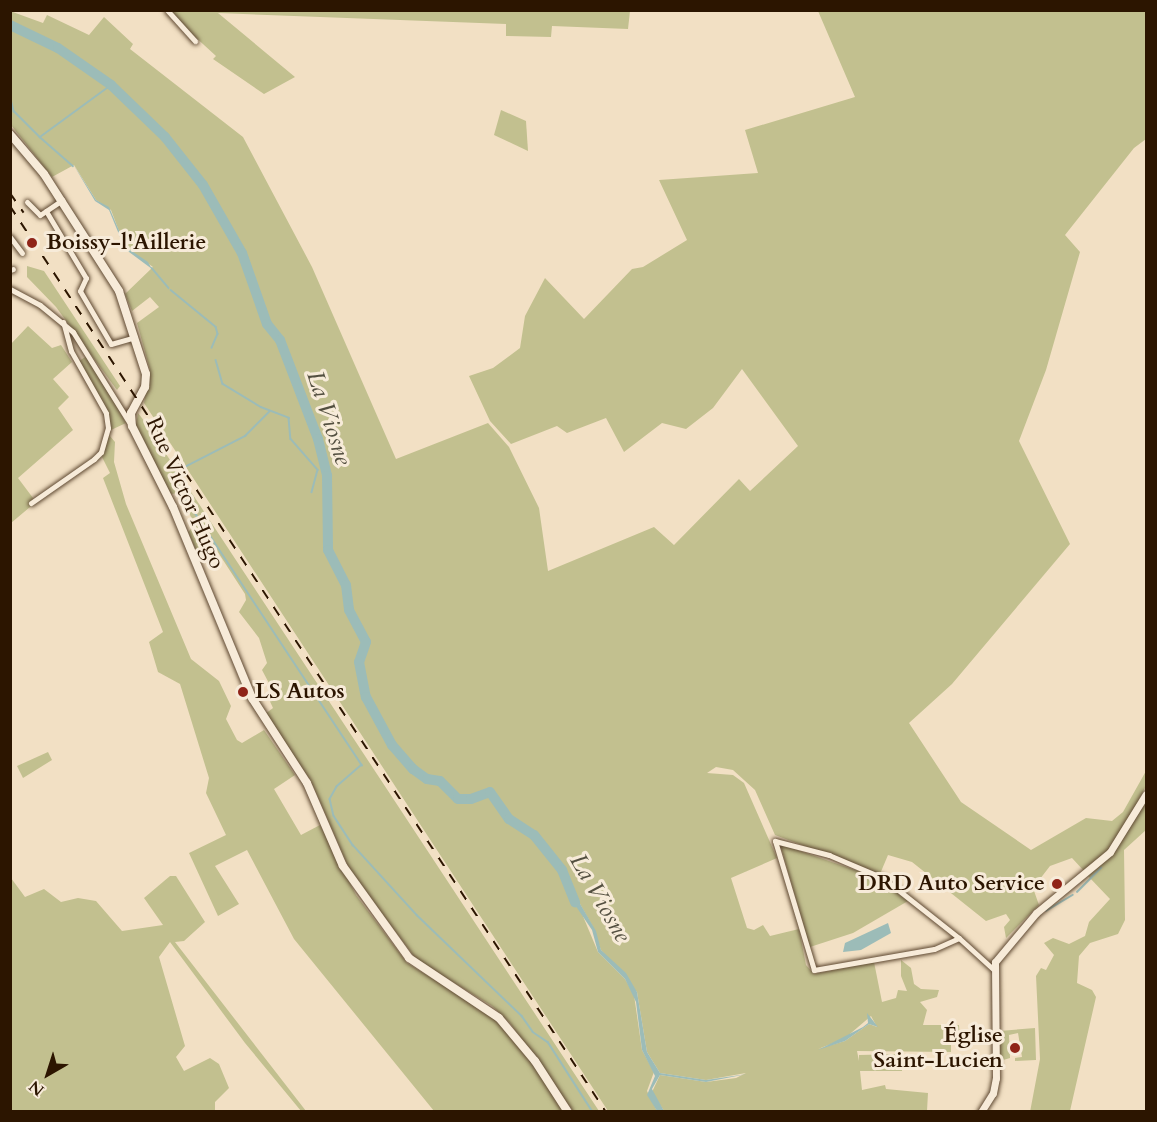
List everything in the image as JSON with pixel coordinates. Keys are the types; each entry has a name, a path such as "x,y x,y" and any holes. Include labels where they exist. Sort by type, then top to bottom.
{"main road":[{"name":"Rue Victor Hugo","path":"10,134 19,141 62,200 114,280 147,378 134,407 132,426 173,507 252,698 319,809 350,879 409,958 499,1018 560,1097 568,1112"}],"street":[{"path":"167,10 195,41"},
{"path":"10,147 19,141"},
{"path":"27,202 38,215 62,200"},
{"path":"46,211 86,278 80,291 111,344 135,337"},
{"path":"10,237 22,253"},
{"path":"10,289 63,322 84,346 132,426"},
{"path":"31,503 94,459 105,443 106,413 71,351 63,322"},
{"path":"120,405 126,410 134,407"},
{"path":"981,1112 996,1078 993,969 1015,935 1104,858 1124,835 1146,794"},
{"path":"959,938 934,949 812,969 776,840 878,875 959,938 993,969"}],"shaded area":[{"path":"10,11 43,23 47,15 89,35 104,17 133,44 130,49 243,137 312,267 396,459 488,423 509,447 539,508 548,571 654,527 674,545 739,479 750,491 798,446 742,369 713,408 686,429 662,423 624,452 606,418 567,433 557,426 511,444 490,421 469,376 493,368 520,348 525,316 545,278 584,319 632,269 643,267 687,240 659,180 758,173 745,130 855,97 818,11 1146,11 1146,139 1134,148 1065,235 1080,252 1046,370 1019,441 1070,544 952,684 909,723 961,802 1031,850 1086,818 1112,821 1123,812 1146,771 1146,786 1126,824 1113,845 1084,871 1072,858 1050,866 1033,888 1039,905 1006,938 1004,927 1010,920 1006,914 986,921 912,862 888,855 880,874 775,835 755,790 733,770 716,767 707,773 733,775 744,783 777,858 731,878 747,928 754,930 763,925 770,936 799,929 806,965 814,974 874,962 882,1002 896,998 898,990 907,991 901,976 901,960 911,968 914,984 921,989 939,990 937,997 920,1002 927,1010 923,1025 959,1025 960,1040 951,1040 951,1052 857,1051 859,1061 859,1055 902,1054 902,1071 860,1071 862,1090 885,1085 886,1089 928,1093 927,1111 664,1111 652,1092 660,1075 706,1082 736,1078 746,1073 706,1080 660,1073 647,1052 637,992 601,950 592,925 572,890 598,952 625,979 634,995 642,1050 654,1072 647,1091 657,1111 608,1111 144,403 150,370 137,323 159,307 150,297 132,311 125,294 153,267 125,247 111,210 96,200 74,165 52,177 11,125","holes":["871,1016 877,1027 869,1024 845,1041 818,1049 844,1039"]},
{"path":"167,11 630,11 628,29 552,26 551,37 506,36 506,24 218,13 295,77 264,94 213,59 216,56"},
{"path":"501,110 526,121 528,151 494,135"},
{"path":"27,266 44,271 120,386 117,390 56,307 27,277"},
{"path":"28,326 52,348 61,345 72,362 53,379 69,397 58,408 73,430 18,478 36,502 11,523 10,345"},
{"path":"87,356 126,423 111,430 109,417 79,361"},
{"path":"138,413 599,1111 573,1111 510,1023 492,1006 417,960 351,873 311,781 265,714 273,708 267,695 272,689 262,670 267,663 259,638 239,612 246,600 245,594 212,543 196,550 188,532 195,525 179,493 171,494 136,425"},
{"path":"109,435 115,442 114,462 126,504 191,659 219,681 231,706 226,719 237,740 242,743 264,730 295,775 274,789 301,835 320,825 356,895 407,963 491,1015 534,1065 565,1111 434,1111 294,939 247,850 215,866 239,904 218,916 189,853 226,835 206,793 209,778 180,684 158,672 149,642 163,632 103,478 110,473 102,457"},
{"path":"48,752 52,760 23,778 17,766"},
{"path":"1146,801 1146,830 1124,850 1125,920 1118,934 1090,943 1079,956 1077,983 1092,990 1096,997 1070,1111 1030,1112 1040,1059 1036,976 1041,968 1046,970 1054,955 1044,943 1053,938 1069,944 1085,936 1089,922 1110,899 1088,876 1115,852"},
{"path":"780,844 878,878 908,901 853,933 810,947"},
{"path":"170,876 176,876 205,922 184,941 175,942 306,1111 301,1111 245,1043 170,942 159,957 185,1046 176,1057 184,1071 210,1058 219,1064 229,1088 215,1102 215,1111 11,1111 11,878 25,897 44,889 61,902 78,898 96,901 122,931 163,925 144,898"},
{"path":"1035,1028 1036,1060 1015,1061 1015,1058 1022,1057 1018,1033 1009,1035 1010,1058 1000,1061 999,1031"}],"water":[{"path":"73,164 96,200 109,207 126,247 148,262 152,269 125,249 109,210 95,201"},
{"path":"572,890 596,931 601,950 626,973 637,992 647,1052 660,1073 706,1080 747,1074 706,1082 660,1075 652,1089 664,1111 657,1111 647,1095 655,1076 642,1050 636,1002 625,979 598,952 592,930 573,902 569,891"},
{"path":"888,923 891,933 861,950 843,952 845,943"},
{"path":"867,1013 878,1027 869,1024 845,1041 818,1050 863,1027 868,1023"}],"waterway":[{"name":"La Viosne","path":"10,25 58,48 111,85 165,137 203,185 242,253 267,324 280,340 318,439 327,476 328,550 346,585 349,610 366,642 359,662 366,697 392,745 413,769 427,779 440,781 458,799 471,799 490,792 509,819 534,835 562,870 575,903"},
{"path":"10,96 14,111 40,137 111,85"},
{"path":"40,137 73,166"},
{"path":"152,268 169,288"},
{"path":"171,290 216,327 218,334 212,348"},
{"path":"216,360 223,384 261,407 289,418 291,439 318,470 312,492"},
{"path":"185,467 245,436 269,412"},
{"path":"176,473 174,481 362,765 337,787 330,799 334,816 353,845 417,915 522,1016 533,1032 548,1042 593,1112"},
{"path":"1077,892 1101,868"},
{"path":"1046,911 1073,895"}],"railway":[{"path":"10,193 24,213"},
{"path":"10,206 606,1112"}],"place":[{"name":"Boissy-l'Aillerie","path":"32,243"},
{"name":"LS Autos","path":"243,692"},
{"name":"DRD Auto Service","path":"1057,884"},
{"name":"Église Saint-Lucien","path":"1015,1048"}]}
